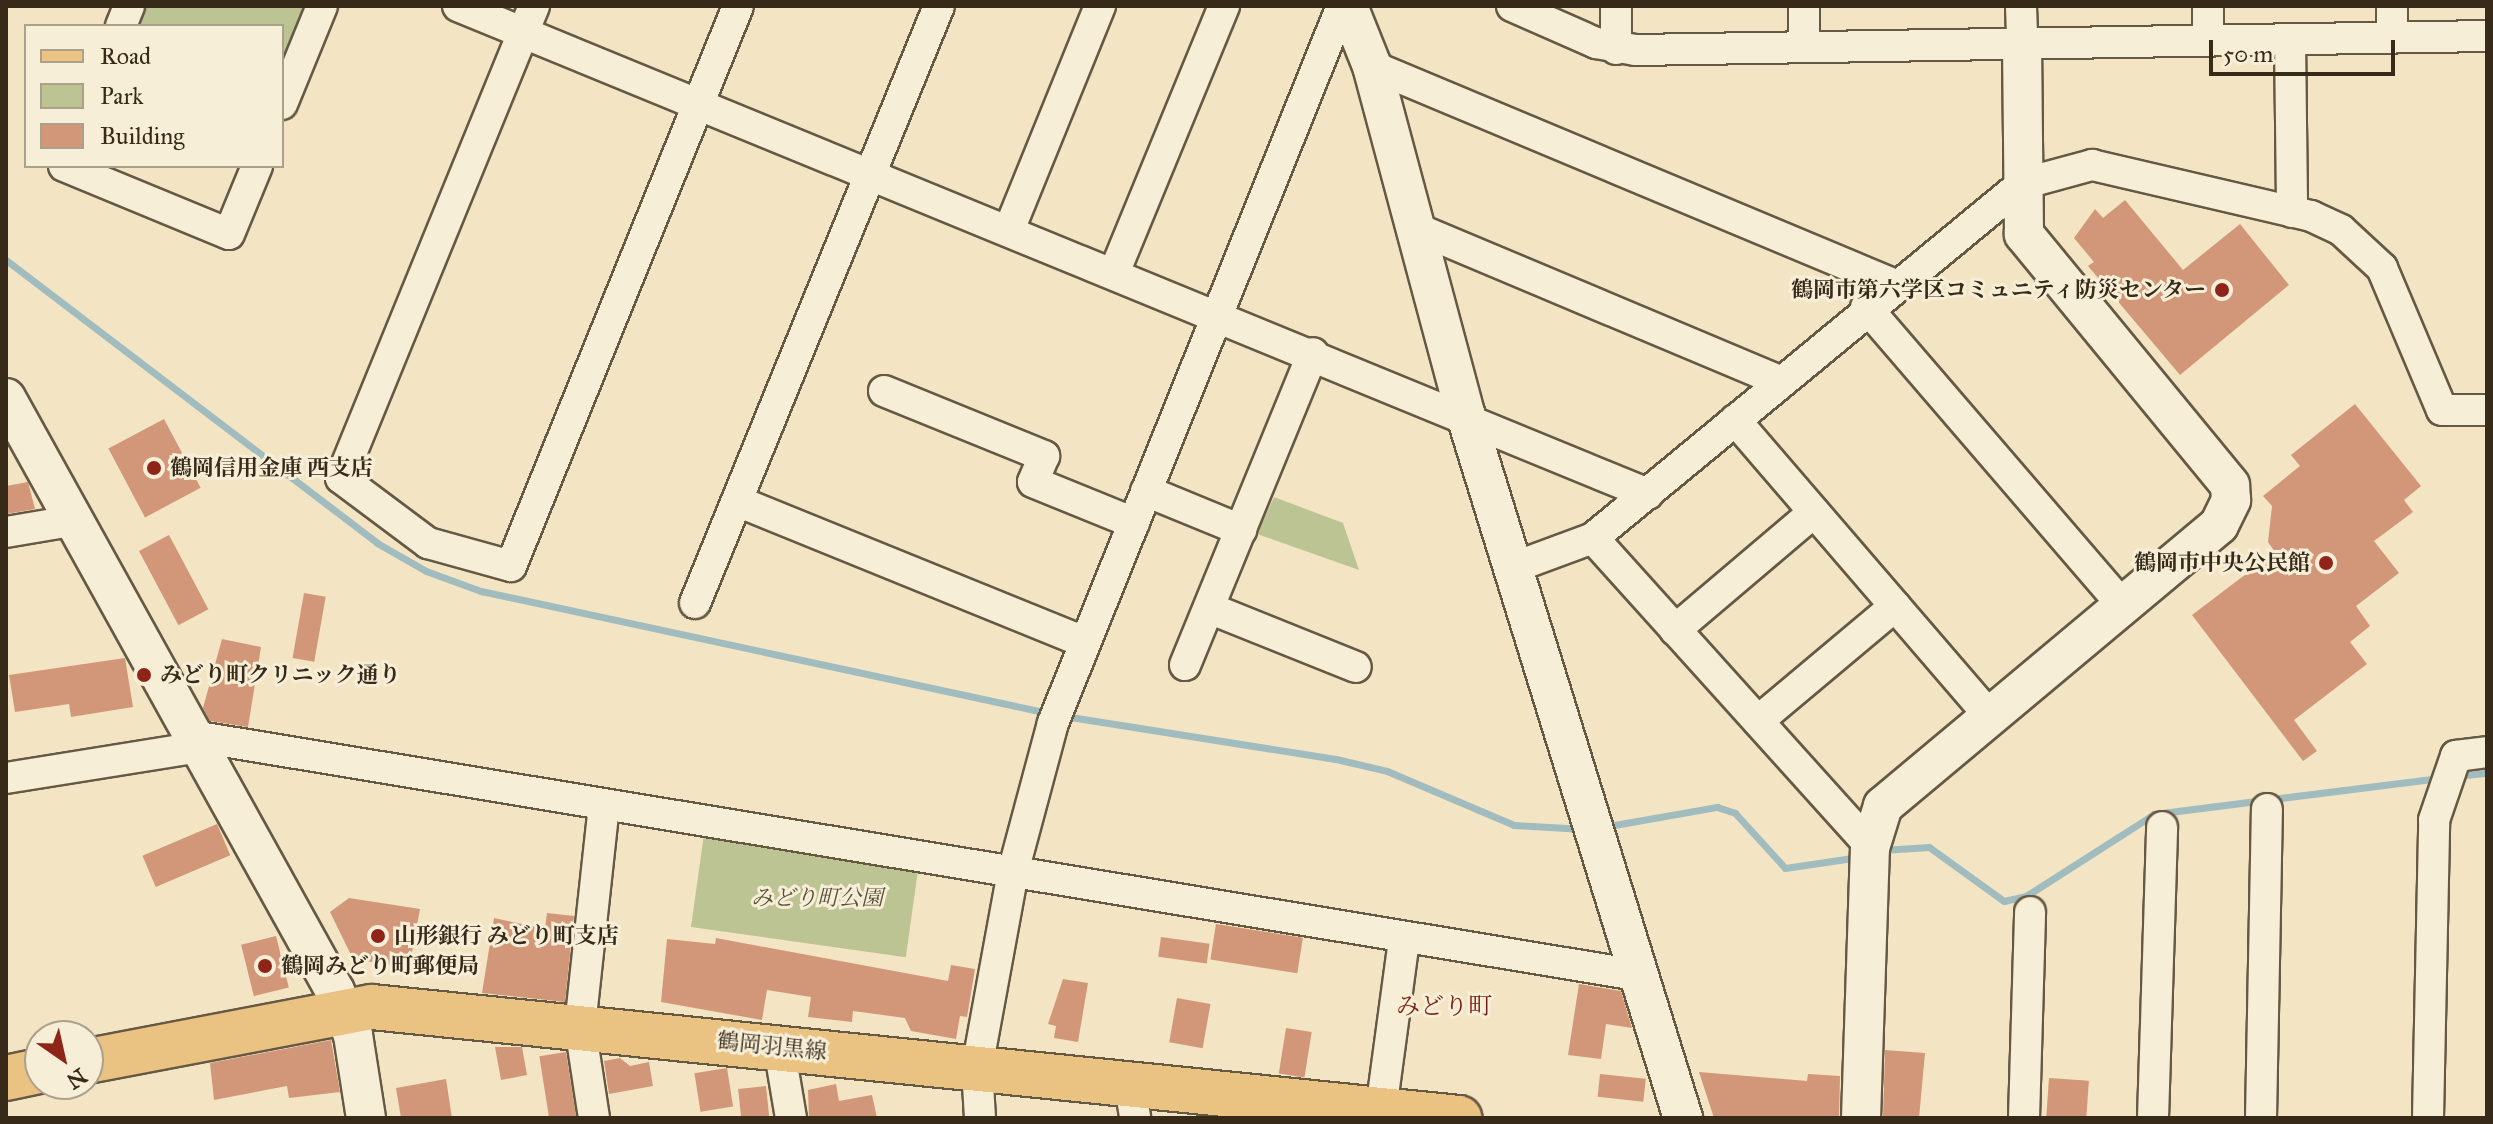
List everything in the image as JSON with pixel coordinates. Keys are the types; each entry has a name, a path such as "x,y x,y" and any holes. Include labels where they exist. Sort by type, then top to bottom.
{"main road":[{"name":"鶴岡羽黒線","path":"104,1058 342,1010 580,1026 977,1068 1133,1101 1381,1110 1459,1118"}],"street":[{"path":"284,99 322,6"},
{"path":"458,6 529,19 700,104 1313,353 1648,494"},
{"path":"529,19 341,478 428,543 511,566 738,6"},
{"path":"695,603 939,6"},
{"path":"1009,230 1100,6"},
{"path":"1114,273 1224,6"},
{"path":"1345,6 1372,66 1466,416 1642,976 1683,1118"},
{"path":"980,1118 977,1068 1013,872 1058,711 1345,6"},
{"path":"1512,6 1616,49 1804,46 2021,24 2208,41 2487,36"},
{"path":"1616,6 1616,49"},
{"path":"1804,6 1804,46"},
{"path":"2208,6 2208,41"},
{"path":"2392,6 2392,38"},
{"path":"1861,1118 1869,855 1895,790 2219,525 2230,485 2024,234 2021,24"},
{"path":"2290,40 2292,212"},
{"path":"1372,66 1893,284"},
{"path":"1512,568 1593,538 1893,284 2022,184 2092,165 2292,212 2341,230 2382,268 2442,410 2487,410"},
{"path":"69,168 229,234 256,168"},
{"path":"1418,229 1780,381"},
{"path":"1866,307 2122,605"},
{"path":"1185,665 1313,353"},
{"path":"884,391 1044,456 1033,482 1134,523"},
{"path":"6,398 342,1010 366,1118"},
{"path":"1735,420 1988,714"},
{"path":"1146,491 1241,530"},
{"path":"737,501 1085,642"},
{"path":"1675,630 1814,512"},
{"path":"6,532 71,521"},
{"path":"1593,538 1758,721 1869,855"},
{"path":"1758,721 1895,606"},
{"path":"1209,608 1356,667"},
{"path":"6,778 196,742 604,805 1642,976"},
{"path":"2428,1118 2434,820 2454,761 2487,752"},
{"path":"594,1118 580,1026 604,805"},
{"path":"2261,1118 2267,809"},
{"path":"2153,1118 2162,827"},
{"path":"2024,1118 2030,912"},
{"path":"1381,1110 1404,939"},
{"path":"779,1047 791,1118"}],"green space":[{"path":"142,6 312,6 284,72 284,24 135,24"},
{"path":"1274,497 1343,523 1359,570 1257,534"},
{"name":"みどり町公園","path":"704,834 919,864 906,957 691,927"}],"building":[{"name":"鶴岡市第六学区コミュニティ防災センター","path":"2125,200 2183,270 2240,224 2289,285 2180,375 2088,266 2094,262 2074,238 2095,209 2103,218"},
{"name":"鶴岡市中央公民館","path":"2355,404 2421,486 2404,500 2413,512 2374,541 2399,573 2356,606 2370,626 2350,642 2367,664 2294,720 2317,751 2303,761 2192,615 2275,552 2268,542 2272,506 2263,496 2300,466 2291,455"},
{"name":"鶴岡信用金庫 西支店","path":"164,419 201,488 145,517 108,449"},
{"path":"28,482 35,509 6,514 6,486"},
{"path":"169,535 208,609 178,625 139,551"},
{"path":"304,593 326,597 314,662 293,658"},
{"path":"222,639 261,647 248,727 210,721 203,708"},
{"path":"125,658 133,707 71,717 69,704 15,712 9,675"},
{"path":"217,824 230,855 156,887 142,856"},
{"name":"山形銀行 みどり町支店","path":"349,898 420,909 409,968 353,959 330,912"},
{"path":"547,913 574,916 565,1002 482,993 494,918 545,929"},
{"path":"1216,924 1303,938 1297,973 1210,960"},
{"path":"276,936 289,987 254,996 241,945"},
{"path":"1161,937 1210,944 1207,964 1158,957"},
{"path":"716,938 948,981 951,965 975,969 967,1017 960,1016 956,1039 911,1031 905,1018 853,1011 852,1022 808,1017 811,997 767,990 762,1020 661,1002 667,939 715,944"},
{"path":"1063,979 1088,983 1078,1042 1054,1038 1056,1026 1048,1024"},
{"path":"1579,984 1621,991 1632,1028 1606,1024 1601,1059 1568,1055"},
{"path":"1177,998 1210,1004 1203,1048 1169,1042"},
{"path":"1286,1028 1312,1032 1304,1078 1279,1073"},
{"path":"331,1040 340,1092 289,1098 287,1086 214,1100 210,1063"},
{"path":"495,1047 522,1047 527,1075 501,1080"},
{"path":"1885,1050 1925,1053 1919,1118 1883,1118"},
{"path":"566,1052 576,1118 549,1118 539,1056"},
{"path":"620,1058 630,1066 649,1062 653,1086 609,1094 604,1061"},
{"path":"727,1068 733,1107 701,1112 694,1073"},
{"path":"1699,1072 1807,1081 1808,1074 1840,1076 1839,1118 1714,1118"},
{"path":"1600,1074 1646,1079 1643,1102 1598,1097"},
{"path":"2049,1078 2089,1081 2086,1118 2046,1118"},
{"path":"446,1079 452,1118 401,1118 396,1088"},
{"path":"836,1084 839,1101 872,1095 877,1118 809,1118 808,1090"},
{"path":"766,1086 769,1116 741,1118 738,1089"}],"waterway":[{"path":"6,260 377,543 426,571 481,591 1048,713"},
{"path":"1064,716 1336,759 1387,771 1514,825 1583,829"},
{"path":"2456,776 2487,773"},
{"path":"1882,850 1929,847 2004,901 2026,896 2154,814 2440,778"},
{"path":"1603,827 1717,807 1735,813 1785,868 1859,857"}],"place":[{"name":"鶴岡市第六学区コミュニティ防災センター","path":"2222,290"},
{"name":"鶴岡信用金庫 西支店","path":"154,468"},
{"name":"鶴岡市中央公民館","path":"2326,563"},
{"name":"みどり町クリニック通り","path":"144,675"},
{"name":"山形銀行 みどり町支店","path":"378,936"},
{"name":"鶴岡みどり町郵便局","path":"265,966"}],"district":[{"name":"みどり町","path":"1444,1007"}]}
